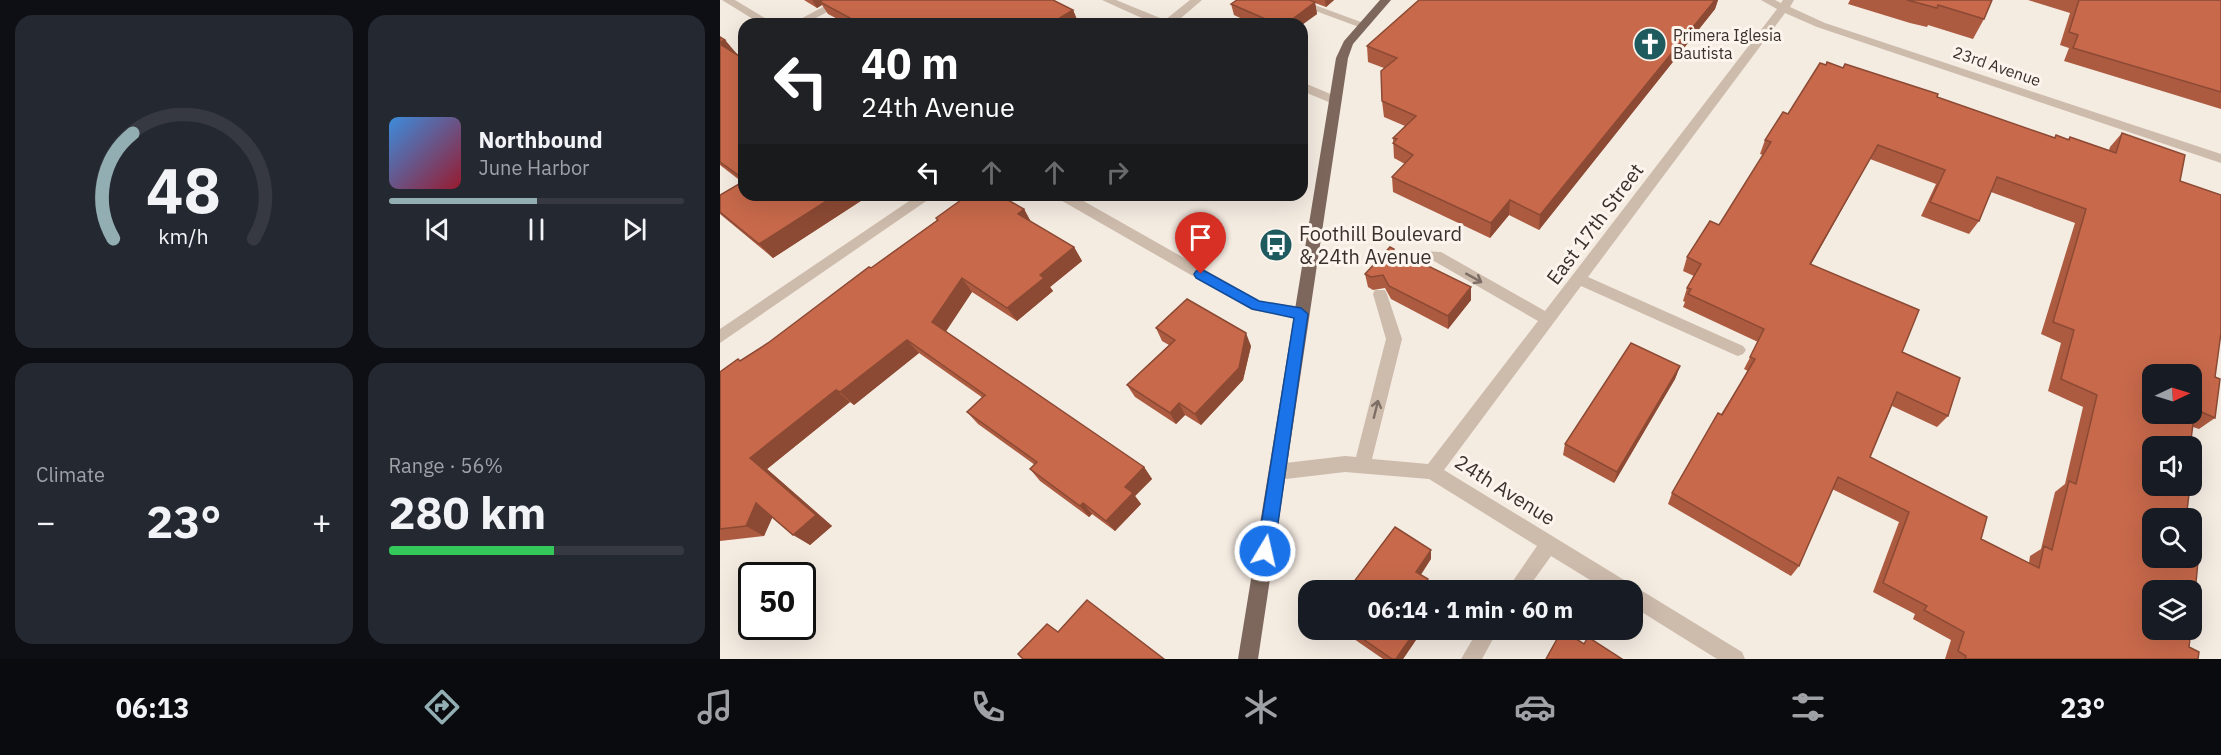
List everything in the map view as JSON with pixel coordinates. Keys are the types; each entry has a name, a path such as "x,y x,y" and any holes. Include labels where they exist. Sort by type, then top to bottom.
{"main road":[{"path":"1248,659 1342,57 1348,43 1386,0"}],"street":[{"path":"727,0 758,18"},
{"path":"809,18 844,0"},
{"path":"1107,0 1150,18"},
{"path":"1173,18 1197,0"},
{"path":"1291,0 1363,25"},
{"name":"23rd Avenue","path":"1766,0 1786,4 1821,25 2221,159"},
{"name":"East 17th Street","path":"1432,472 1786,4"},
{"path":"1308,89 1336,101"},
{"path":"720,337 919,201"},
{"path":"1073,201 1257,306 1301,314"},
{"path":"1403,266 1424,256 1436,256 1547,319"},
{"path":"1578,279 1738,350"},
{"path":"1362,466 1394,339 1380,294"},
{"name":"24th Avenue","path":"1277,472 1345,464 1432,472 1607,580"},
{"path":"1523,580 1549,544"},
{"path":"1643,602 1735,659"},
{"path":"1471,659 1483,640"}],"building":[{"path":"823,0 1053,0 1073,10 1060,18 850,18 820,2"},
{"path":"1237,0 1309,0 1315,2 1294,18 1263,18 1231,4"},
{"path":"1419,0 1715,0 1540,215 1510,200 1491,223 1392,177 1413,155 1393,143 1397,139 1393,138 1416,116 1382,101 1381,71 1397,58 1367,46"},
{"path":"1907,0 1992,0 1984,19 1938,5 1937,8"},
{"path":"2079,0 2221,0 2221,92 2073,48 2078,35 2069,32"},
{"path":"720,44 738,55 738,175 720,162"},
{"path":"1827,62 1843,68 1845,64 1938,94 1937,97 2055,138 2056,135 2069,140 2070,137 2116,153 2122,133 2185,155 2180,181 2221,195 2221,333 2215,377 2220,379 2215,418 2202,412 2202,364 2142,364 2142,424 2193,424 2191,436 2142,436 2142,496 2189,496 2187,508 2142,508 2142,568 2197,568 2196,580 2142,580 2142,640 2190,640 2189,647 2199,652 2198,659 1965,659 1966,656 1958,651 1964,632 1924,610 1927,606 1883,583 1909,512 1838,477 1799,566 1672,493 1718,413 1722,415 1755,359 1750,357 1764,329 1688,294 1691,289 1687,288 1701,264 1687,257 1710,221 1719,225 1771,142 1765,140 1783,112 1788,114 1820,63 1826,65","holes":["1878,145 1945,170 1930,202 1979,221 1997,177 2086,209 2053,322 2074,330 2061,379 2097,395 2076,484 2069,481 2052,550 2044,546 2039,568 1981,539 1987,517 1870,457 1897,392 1948,416 1960,378 1902,352 1919,310 1810,264"]},
{"path":"738,184 738,201 827,201 759,244 720,212 720,195"},
{"path":"960,201 1010,201 1024,209 1018,214 1074,247 1040,275 1044,278 1007,308 962,278 932,322 1144,467 1125,487 1133,493 1106,521 1083,503 1080,506 1030,469 1037,462 967,412 985,395 907,340 840,392 836,390 750,458 816,515 793,535 756,503 746,526 720,529 720,372 738,359 740,361 768,343 869,267 871,268 938,220 936,218"},
{"path":"1390,247 1394,249 1392,254 1396,259 1403,260 1410,257 1471,287 1448,316 1389,286 1383,275 1371,277 1365,274"},
{"path":"1187,299 1246,333 1239,368 1195,414 1179,403 1170,413 1127,385 1175,340 1156,328"},
{"path":"1631,343 1680,366 1617,472 1565,444"},
{"path":"1395,527 1431,550 1416,572 1427,580 1355,580"},
{"path":"1087,600 1164,659 1023,659 1018,654 1047,624 1058,632"},
{"path":"1364,640 1409,640 1396,659 1392,659"},
{"path":"1556,640 1578,640 1584,644 1586,640 1593,640 1622,659 1546,659"}],"place":[{"name":"Primera Iglesia Bautista","path":"1650,44"},
{"name":"Foothill Boulevard & 24th Avenue","path":"1276,245"}],"route":[{"path":"1201,274 1257,306 1301,314 1265,551"}]}
